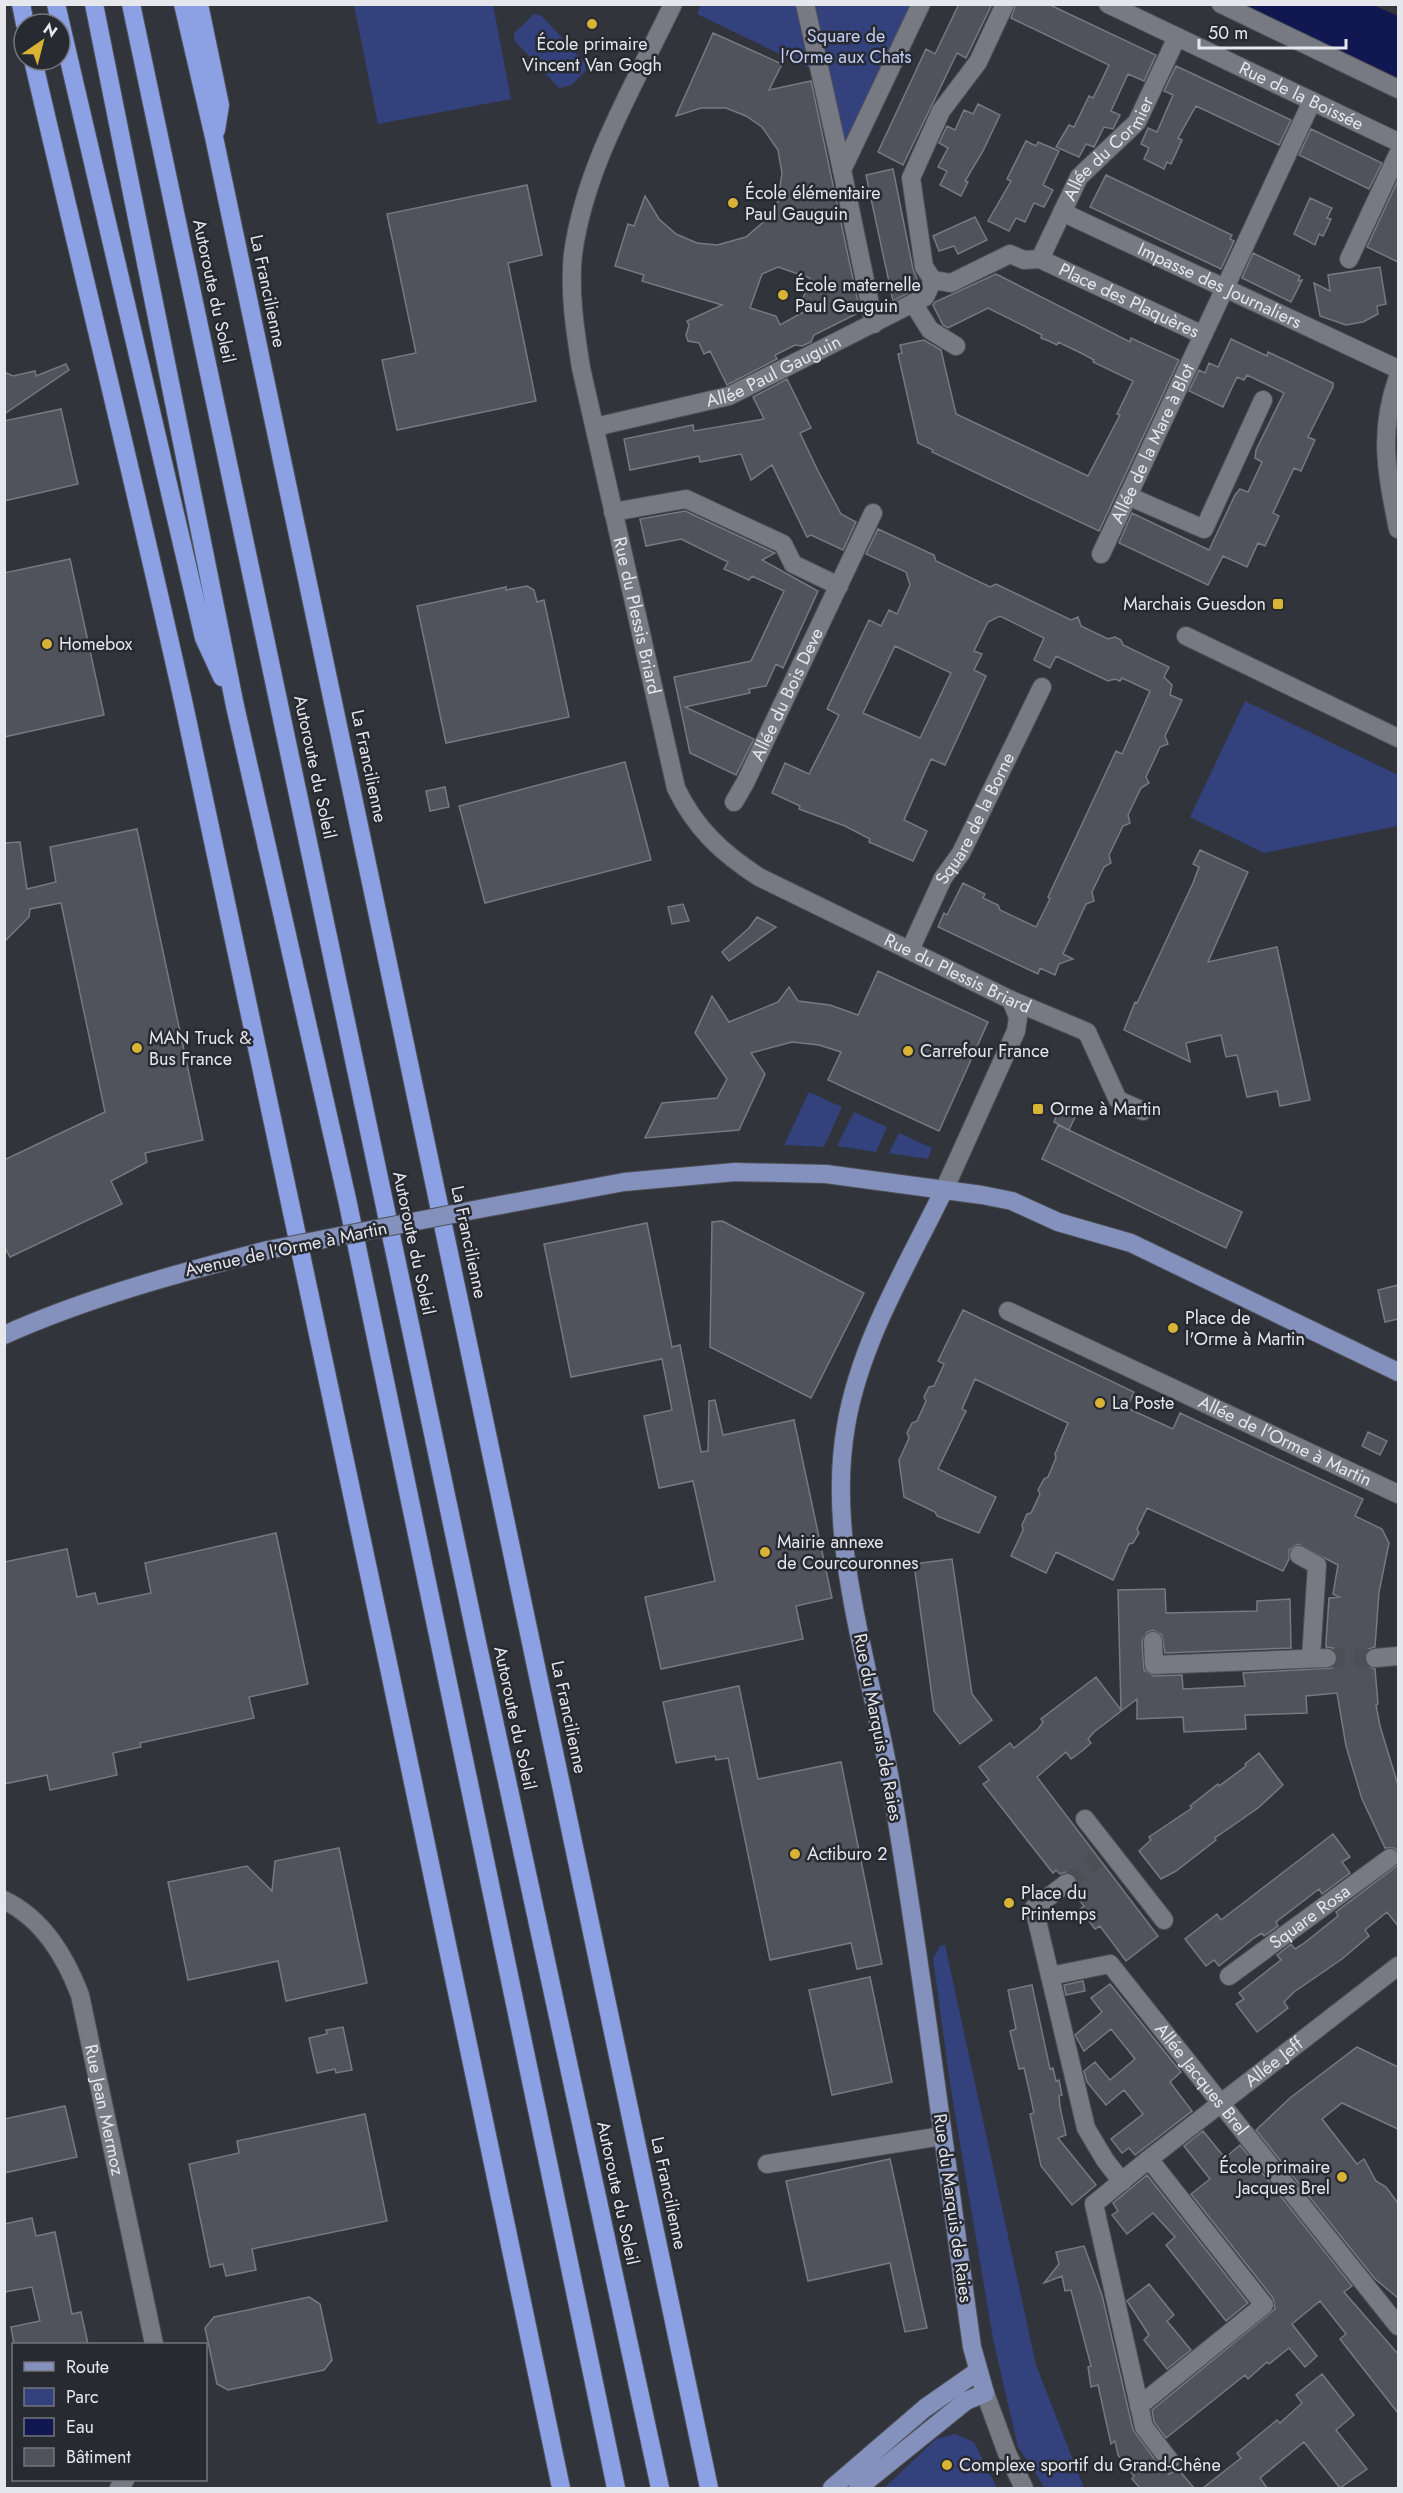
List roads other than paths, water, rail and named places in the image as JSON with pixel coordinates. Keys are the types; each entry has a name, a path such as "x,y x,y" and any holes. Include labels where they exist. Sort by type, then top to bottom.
{"highway":[{"path":"56,4 204,638 235,706"},
{"path":"94,4 235,706 347,1199 616,2488"},
{"name":"Autoroute du Soleil","path":"131,4 477,1642 660,2488"},
{"name":"La Francilienne","path":"183,4 214,137 709,2488"},
{"path":"199,4 220,105 214,137"},
{"path":"36,72 188,727 310,1286 371,1593 561,2488"}],"main road":[{"name":"Avenue de l'Orme à Martin","path":"4,1335 47,1316 167,1276 268,1250 624,1182 735,1172 826,1174 1012,1201 1058,1222 1131,1243 1398,1372"},
{"name":"Rue du Marquis de Raies","path":"944,1190 871,1338 855,1382 845,1428 840,1478 843,1531 857,1618 892,1791 978,2371 985,2393"},
{"path":"832,2488 925,2408 978,2371"},
{"path":"858,2488 966,2401 985,2393"}],"street":[{"name":"Rue du Plessis Briard","path":"673,4 592,173 579,218 573,256 573,318 580,368 676,788 689,814 720,851 759,877 1011,1000 1087,1032 1118,1100 1143,1111"},
{"path":"805,4 874,324"},
{"path":"842,170 921,4"},
{"path":"933,280 924,267 911,178 942,111 978,62 1005,4"},
{"name":"Rue de la Boissée","path":"1108,4 1398,142"},
{"path":"1221,4 1398,89"},
{"name":"Allée du Cormier","path":"1040,259 1080,177 1137,122 1177,37"},
{"path":"1224,288 1312,101"},
{"path":"1349,259 1398,154"},
{"name":"Impasse des Journaliers","path":"1062,212 1398,369"},
{"name":"Place des Plaquères","path":"933,280 951,283 1010,254 1024,260 1040,259 1203,335 1224,288"},
{"name":"Allée Paul Gauguin","path":"595,427 729,396 925,297 933,280"},
{"path":"913,303 930,330 956,346"},
{"name":"Allée de la Mare à Blot","path":"1101,554 1203,335"},
{"path":"1398,377 1388,416 1385,459 1398,529"},
{"path":"1128,496 1204,529 1263,400"},
{"path":"613,512 686,499 783,544 793,564 839,586"},
{"name":"Allée du Bois Deve","path":"734,802 873,513"},
{"path":"1186,636 1398,738"},
{"name":"Square de la Borne","path":"910,950 944,878 961,853 1042,687"},
{"path":"944,1190 1016,1031 1018,1017 1011,1000"},
{"name":"Allée de l'Orme à Martin","path":"1008,1311 1398,1494"},
{"path":"1154,1641 1154,1665 1319,1658 1317,1565 1299,1555"},
{"path":"1375,1658 1398,1656"},
{"path":"1085,1819 1164,1920"},
{"name":"Square Rosa","path":"1229,1976 1390,1858"},
{"path":"1066,1883 1034,1908 1086,2128 1105,2160 1122,2182"},
{"name":"Rue Jean Mermoz","path":"4,1900 36,1922 54,1943 69,1968 80,1995 154,2343"},
{"name":"Allée Jacques Brel","path":"1050,1976 1110,1964 1398,2326"},
{"name":"Allée Jeff","path":"1139,2406 1094,2204 1398,1966"},
{"path":"767,2164 942,2136"},
{"path":"1149,2159 1264,2305 1139,2406 1144,2427 1170,2461"},
{"name":"Rue du Marquis de Raies","path":"985,2393 1007,2453 1024,2488"}],"water":[{"path":"1234,5 1373,5 1398,16 1398,82"}],"tunnel":[{"path":"1327,1658 1375,1658"},
{"path":"1067,1883 1097,1859"}],"place":[{"name":"École primaire Vincent Van Gogh","path":"592,24"},
{"name":"École élémentaire Paul Gauguin","path":"733,203"},
{"name":"École maternelle Paul Gauguin","path":"783,295"},
{"name":"Marchais Guesdon","path":"1278,604"},
{"name":"Homebox","path":"47,644"},
{"name":"MAN Truck & Bus France","path":"137,1048"},
{"name":"Carrefour France","path":"908,1051"},
{"name":"Orme à Martin","path":"1038,1109"},
{"name":"Place de l'Orme à Martin","path":"1173,1328"},
{"name":"La Poste","path":"1100,1403"},
{"name":"Mairie annexe de Courcouronnes","path":"765,1552"},
{"name":"Actiburo 2","path":"795,1854"},
{"name":"Place du Printemps","path":"1009,1903"},
{"name":"École primaire Jacques Brel","path":"1342,2177"},
{"name":"Complexe sportif du Grand-Chêne","path":"947,2465"}],"park label":[{"name":"Square de l'Orme aux Chats","path":"846,46"}]}
